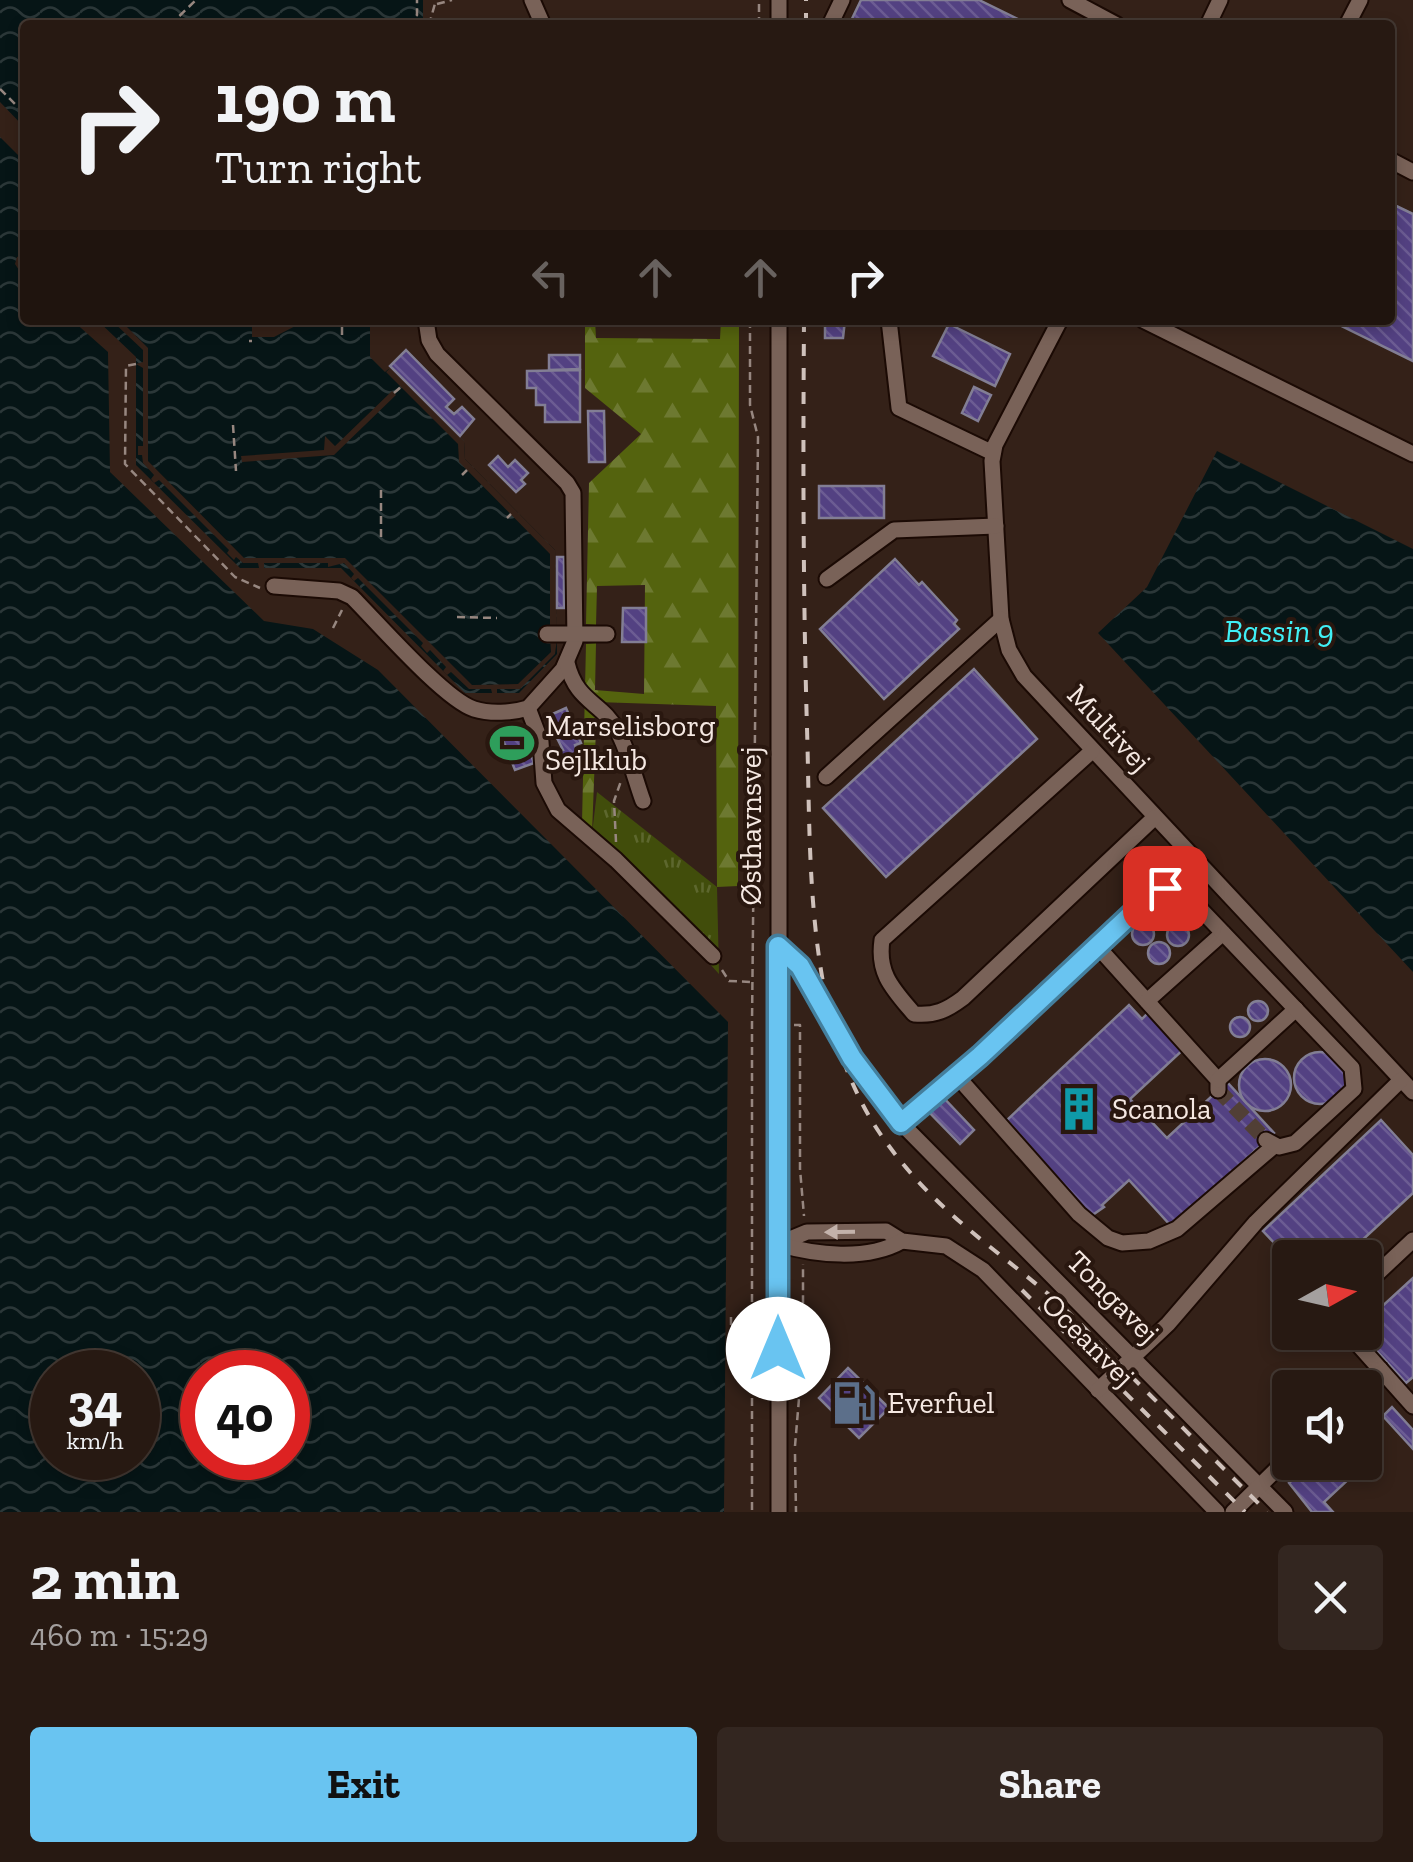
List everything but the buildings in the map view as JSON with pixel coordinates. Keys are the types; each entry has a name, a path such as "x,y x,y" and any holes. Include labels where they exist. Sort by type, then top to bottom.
{"street":[{"path":"1070,0 1108,20"},
{"path":"274,586 339,591 352,597 470,708 494,712 528,708 568,662 575,634 573,493 567,482 437,354 427,325"},
{"name":"Østhavnsvej","path":"779,325 779,1512"},
{"path":"890,325 899,408 994,453"},
{"name":"Multivej","path":"1058,325 994,453 1001,619 1009,650 1024,676 1092,751 1407,1086"},
{"path":"1153,325 1413,454"},
{"path":"828,578 894,530 996,526"},
{"path":"826,777 1001,619"},
{"path":"547,634 606,634"},
{"path":"568,662 572,680 582,696 601,710 618,731 643,800"},
{"path":"528,708 540,742 544,783 558,810 616,860 714,956"},
{"path":"1092,751 882,940 884,978 914,1014 929,1016 947,1010 963,998 1154,818"},
{"path":"901,1123 1155,892 1165,888 1185,893 1352,1068 1354,1088 1295,1144 1270,1143 1178,1229 1149,1242 1122,1242 1108,1238 1079,1214 956,1075"},
{"path":"1147,1001 1223,933"},
{"name":"Tongavej","path":"778,946 800,966 852,1058 901,1123 1285,1512"},
{"path":"1097,946 1218,1085 1296,1009"},
{"path":"1098,1390 1168,1324 1256,1222 1407,1086"},
{"name":"Oceanvej","path":"778,1244 804,1233 886,1231 902,1241 946,1246 963,1255 983,1270 1217,1512"},
{"path":"1382,1269 1413,1240"},
{"name":"Oceanvej","path":"778,1244 803,1252 886,1250 902,1241"},
{"path":"1363,1350 1413,1406"},
{"path":"1233,1512 1272,1473"}],"path":[{"path":"175,20 196,0"},
{"path":"436,2 452,0"},
{"path":"0,90 20,109"},
{"path":"750,325 750,405 758,437 752,1512"},
{"path":"342,326 342,336"},
{"path":"136,364 126,366 125,464 235,577 260,588 274,586"},
{"path":"394,393 401,387"},
{"path":"233,425 236,471"},
{"path":"236,460 242,459"},
{"path":"462,476 468,470"},
{"path":"146,486 152,481"},
{"path":"380,537 381,488"},
{"path":"381,512 387,512"},
{"path":"506,518 511,514"},
{"path":"457,617 497,618"},
{"path":"333,628 334,621"},
{"path":"614,801 616,860"},
{"path":"714,956 729,981 752,982"},
{"path":"752,1024 800,1025 804,1233"},
{"path":"796,1512 803,1252"},
{"path":"730,1317 731,1333"},
{"path":"731,1326 752,1326"}],"green space":[{"path":"585,325 595,325 596,338 720,339 721,325 739,325 738,886 717,887 716,706 597,702 592,834 582,823 586,644 596,643 595,690 644,694 645,585 597,586 596,625 586,624 589,483 641,434 585,388"},
{"path":"597,792 717,887 719,974 592,834"}],"water":[{"path":"0,0 423,0 421,20 20,20 20,123 0,102"},
{"path":"0,137 20,157 20,256 15,264 20,272 20,325 78,325 108,352 110,472 264,621 313,629 378,670 728,1022 724,1512 0,1512"},
{"path":"102,325 252,325 252,337 274,337 297,325 370,325 370,357 385,372 391,367 464,441 465,459 555,550 557,654 519,693 465,693 341,568 240,568 136,465 136,357"},
{"name":"Bassin 9","path":"1217,451 1413,549 1413,972 1098,633 1147,587"}],"pier":[{"path":"116,325 125,325 148,348 148,461 244,558 345,558 472,685 518,684 551,652 550,638 557,639 555,654 520,689 497,689 497,693 492,693 491,689 469,689 451,672 447,675 443,671 446,667 430,650 427,653 423,643 358,578 351,578 354,574 344,563 328,567 328,563 264,563 264,568 259,568 258,563 243,563 236,557 234,560 227,553 229,550 159,480 154,483 154,475 143,463 142,455 138,455 138,446 143,446 143,368 136,364 143,362 143,350"},
{"path":"391,367 464,441 465,459 555,550 557,631 550,631 550,554 459,462 458,444 386,372"},
{"path":"392,391 396,395 334,455 242,462 241,456 324,450 325,436 335,446"}],"tunnel":[{"path":"1218,1090 1266,1140"}],"railway":[{"path":"806,0 806,20"},
{"path":"804,325 805,626 812,883 824,989 855,1088 879,1132 918,1182 1063,1307 1267,1512"},
{"path":"1022,1290 1245,1512"}],"place":[{"name":"Marselisborg Sejlklub","path":"512,743"},
{"name":"Scanola","path":"1079,1109"},
{"name":"Everfuel","path":"854,1403"}],"route":[{"path":"778,1349 778,946 800,966 852,1058 901,1123 980,1056 1155,892 1165,888"}]}
